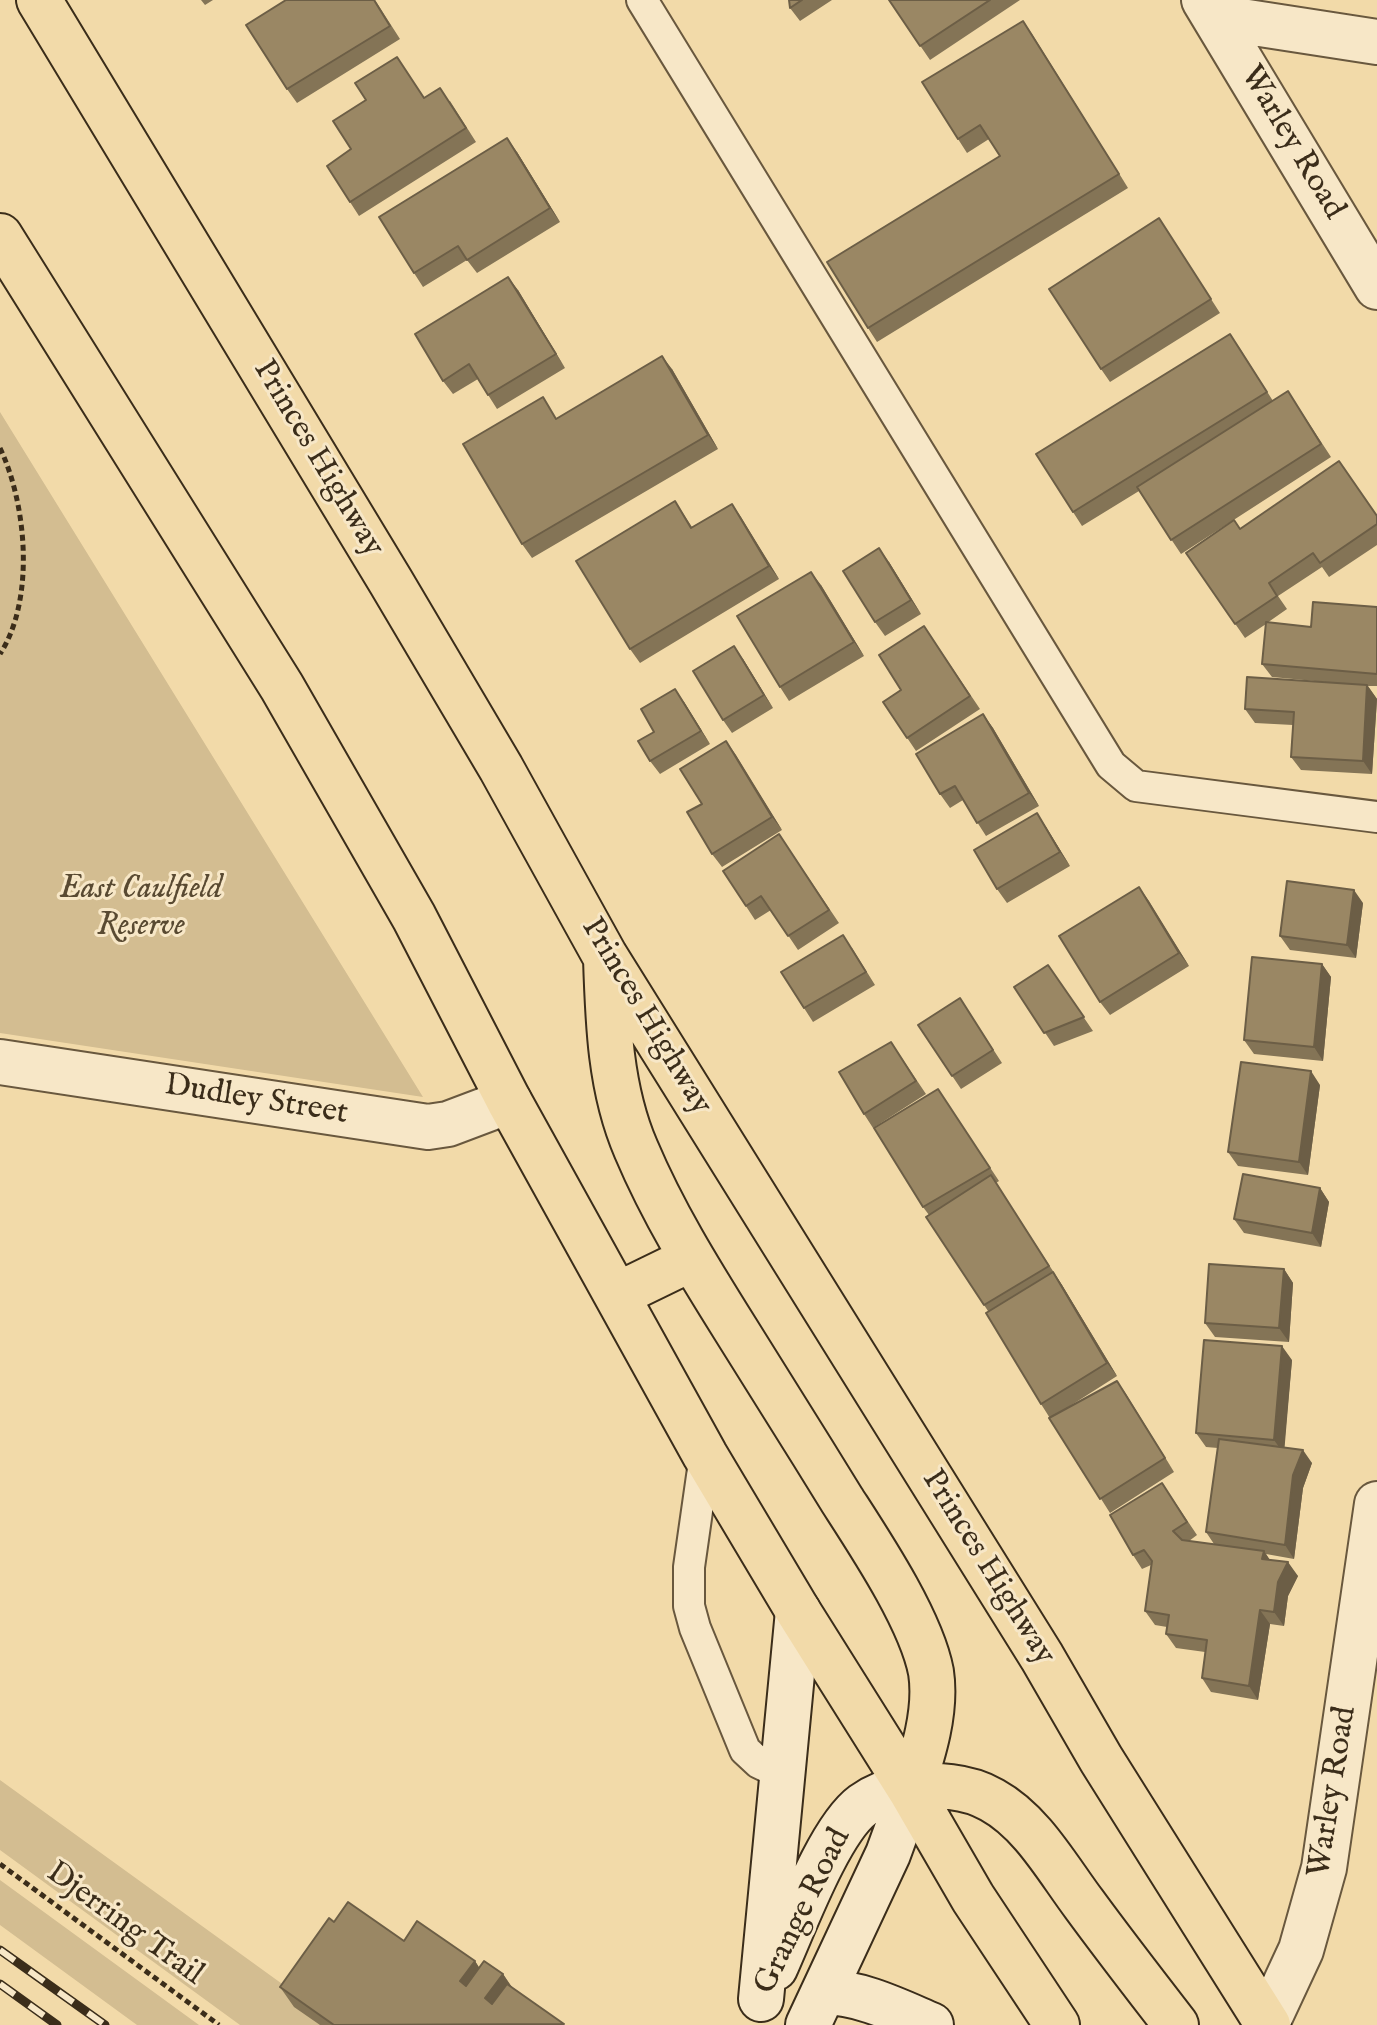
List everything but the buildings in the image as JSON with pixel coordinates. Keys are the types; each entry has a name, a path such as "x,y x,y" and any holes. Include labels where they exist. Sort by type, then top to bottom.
{"highway":[{"name":"Princes Highway","path":"39,0 415,622 501,768 605,956 1267,2024"},
{"path":"0,236 336,778 414,917 509,1101 705,1455 798,1611 911,1788 973,1898 1057,2025"},
{"path":"605,956 608,1032 625,1118 650,1180 691,1259 866,1537 919,1634 931,1675 931,1702 924,1746 911,1788"},
{"path":"617,1295 691,1259"},
{"path":"911,1788 939,1785 963,1789 990,1799 1014,1815 1176,2025"}],"street":[{"path":"1210,8 1377,42"},
{"name":"Warley Road","path":"1210,8 1377,287"},
{"name":"Dudley Street","path":"0,1062 428,1127 448,1124 509,1101"},
{"name":"Warley Road","path":"1267,2024 1301,1950 1322,1878 1377,1504"},
{"path":"756,2012 798,1611"},
{"name":"Grange Road","path":"816,2008 888,1854 911,1788"},
{"name":"Grange Road","path":"756,2012 828,1852 848,1819 875,1798 911,1788"},
{"path":"816,2008 844,1994 925,2023"}],"lane":[{"path":"642,0 1111,765 1136,786 1377,817"},
{"path":"705,1455 688,1582 691,1615 745,1750 759,1763 782,1774"}],"path":[{"path":"0,448 11,472 18,503 23,550 19,608 10,639 0,654"},
{"name":"Djerring Trail","path":"0,1864 219,2025"}],"green space":[{"name":"East Caulfield Reserve","path":"0,412 423,1097 0,1033"},
{"path":"0,1780 339,2025 240,2025 0,1850"},
{"path":"0,1880 199,2025 137,2025 0,1925"}],"railway":[{"path":"0,1950 105,2025"},
{"path":"0,1984 57,2025"}]}
